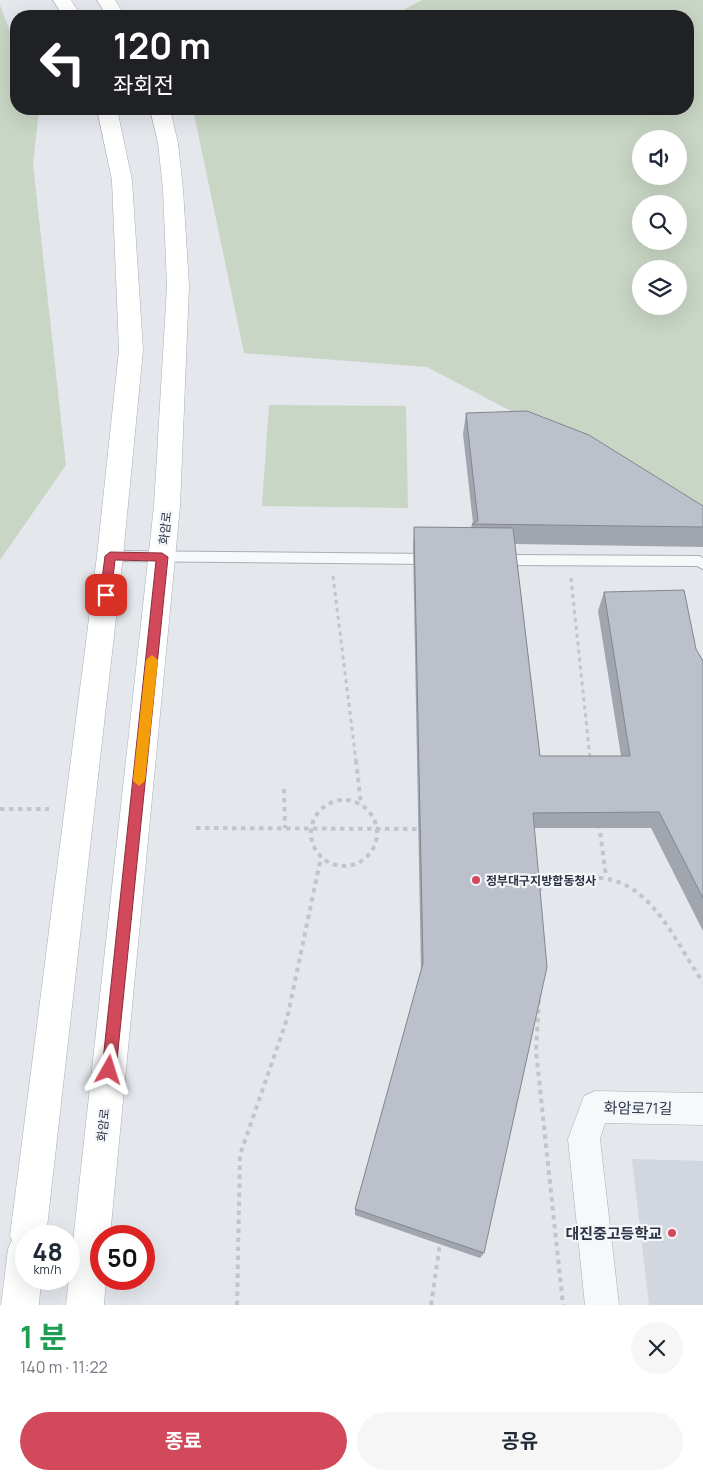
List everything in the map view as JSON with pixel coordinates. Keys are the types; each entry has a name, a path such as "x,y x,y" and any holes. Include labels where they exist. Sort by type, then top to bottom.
{"main road":[{"path":"29,1225 110,556 131,350 122,180 108,115"},
{"name":"화암로","path":"85,1305 167,506 178,286 173,189 168,143 161,115"},
{"path":"20,1305 22,1290"}],"street":[{"name":"화암로71길","path":"602,1305 584,1139 595,1107 703,1109"}],"lane":[{"path":"110,556 440,559"},
{"path":"490,560 699,561 703,564"}],"path":[{"path":"330,558 361,805"},
{"path":"570,560 591,762"},
{"path":"284,789 285,828"},
{"path":"339,801 361,805 376,820 378,830 372,851 354,864 331,863 321,857 314,849 310,839 310,828 313,818 329,804 339,801"},
{"path":"0,809 78,809"},
{"path":"599,820 606,876"},
{"path":"196,828 418,829"},
{"path":"237,1305 240,1154 287,1019 321,857"},
{"path":"538,899 538,890 583,876 617,877 646,896 676,938 690,965 703,982"},
{"path":"540,992 536,1051 563,1305"},
{"path":"431,1305 440,1244"}],"shaded area":[{"name":"대진중고등학교","path":"632,1159 703,1161 703,1305 649,1305"}],"green space":[{"path":"422,0 703,0 703,512 427,367 244,353 194,115 694,115 694,10 403,10"},
{"path":"0,5 10,32 10,115 38,115 33,164 66,465 0,560"},
{"path":"269,405 406,406 408,508 262,506"}],"building":[{"path":"527,411 589,435 703,506 703,527 472,524 478,521 466,413"},
{"name":"정부대구지방합동청사","path":"414,527 513,528 540,756 630,756 604,592 684,590 696,649 703,661 703,898 659,812 533,813 547,967 484,1253 355,1209 423,963"}],"slow traffic":[{"path":"139,781 152,660"}],"place":[{"name":"정부대구지방합동청사","path":"476,880"},
{"name":"대진중고등학교","path":"672,1233"}],"route":[{"path":"106,595 110,556 162,557 109,1070"}]}
